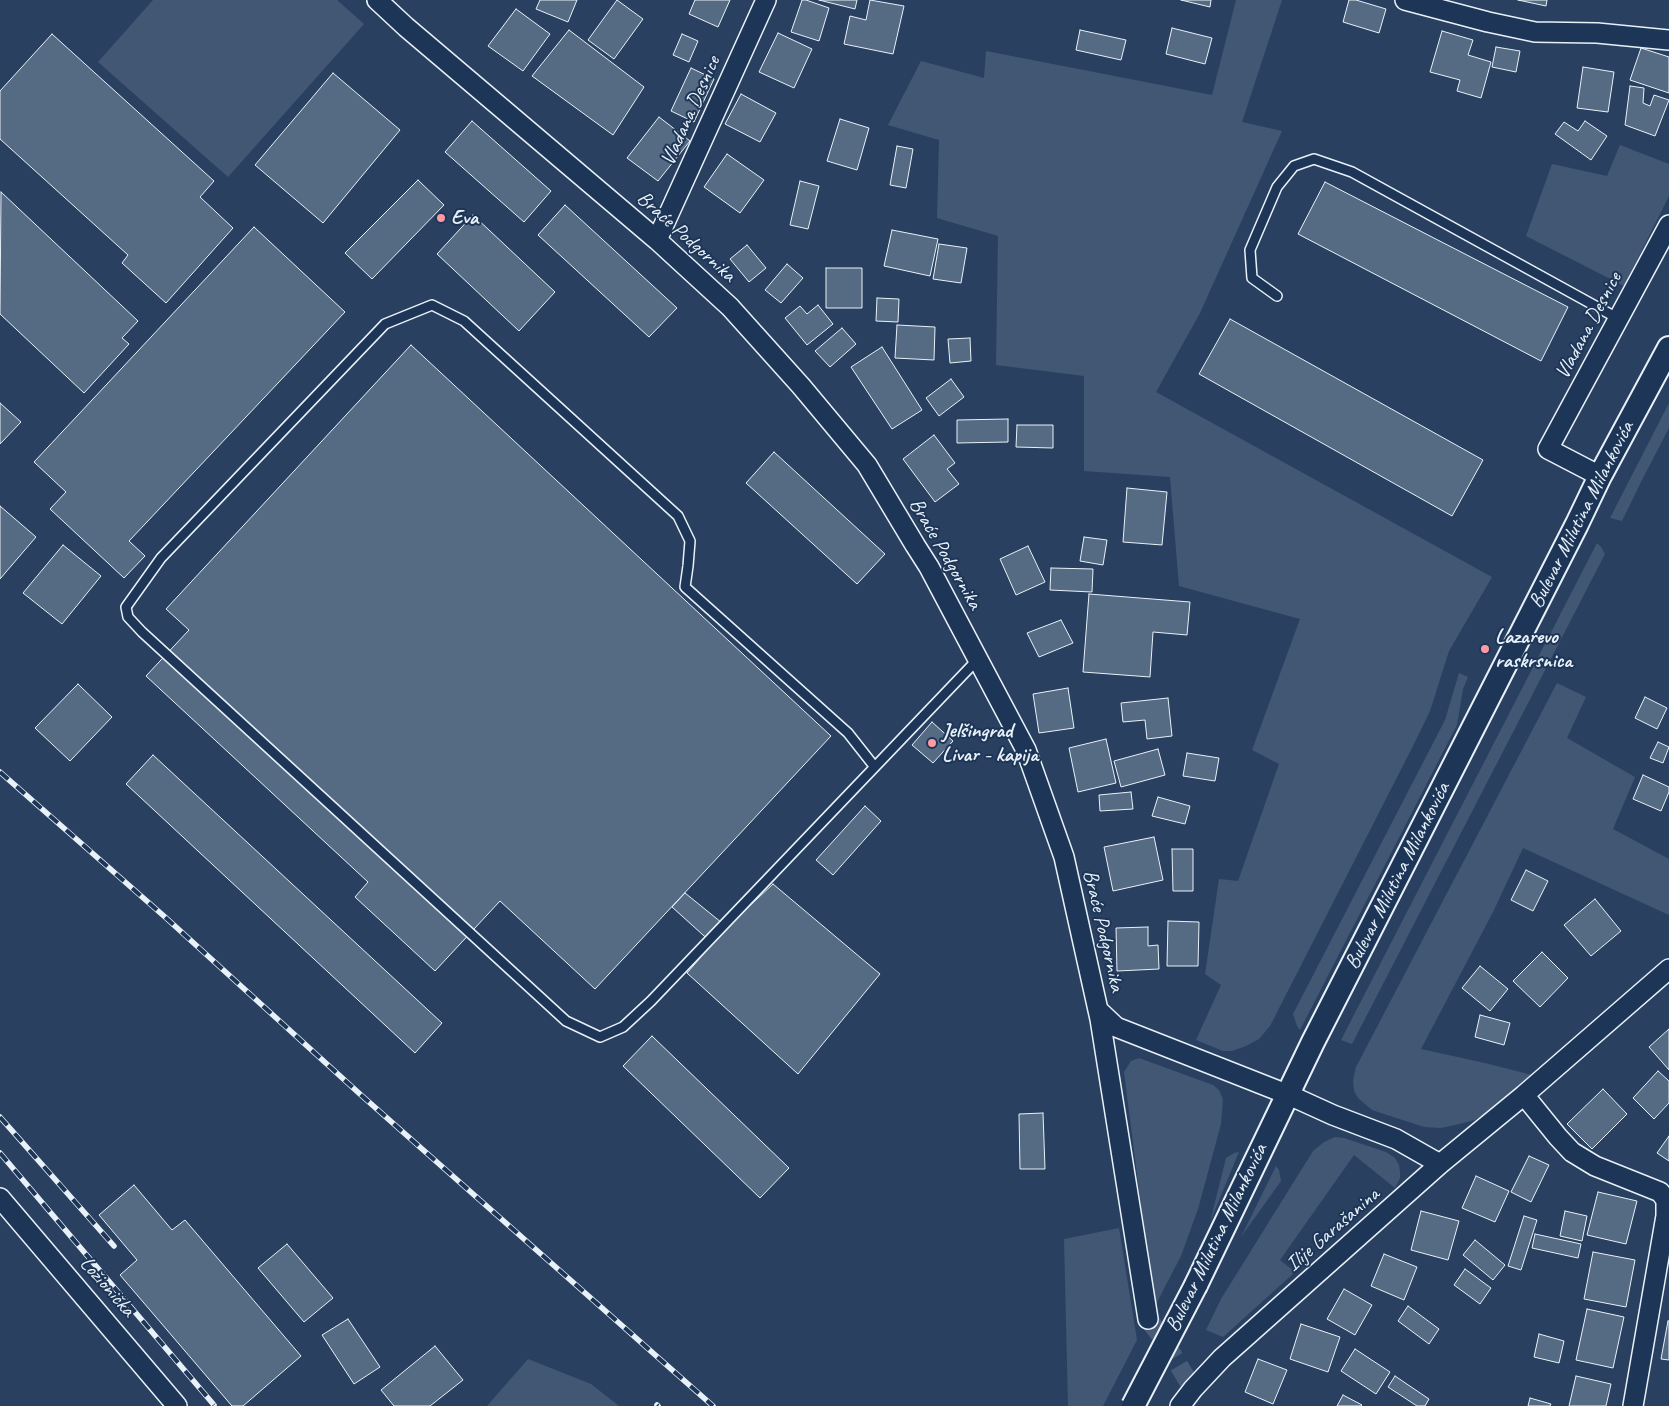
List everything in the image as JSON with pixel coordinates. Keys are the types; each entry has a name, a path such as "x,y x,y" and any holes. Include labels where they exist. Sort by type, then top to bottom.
{"street":[{"name":"Braće Podgornika","path":"377,0 406,27 657,240 730,307 801,386 867,465 914,545 929,566 1026,750 1064,857 1098,1010 1148,1318"},
{"name":"Vladana Desnice","path":"657,240 766,0"},
{"path":"1405,0 1488,22 1535,32 1597,32 1669,40"},
{"name":"Vladana Desnice","path":"1600,476 1548,449 1669,225"},
{"name":"Bulevar Milutina Milankovića","path":"1133,1406 1196,1285 1313,1042 1573,533 1600,476 1669,348"},
{"name":"Ilije Garašanina","path":"1180,1406 1222,1358 1440,1164 1524,1095 1669,969"},
{"path":"1098,1010 1116,1027 1396,1139 1440,1164"},
{"path":"1524,1095 1572,1152 1594,1166 1660,1192 1666,1200 1666,1216 1634,1406"},
{"name":"Ložionička","path":"0,1198 177,1406"}],"lane":[{"path":"1277,296 1252,278 1250,250 1277,186 1294,166 1314,159 1352,172 1619,319"},
{"path":"874,766 848,732 685,587 690,541 678,516 464,322 432,305 384,324 161,558 126,607 128,617 142,632 566,1021 600,1037 623,1027 651,1001 978,659"}],"shaded area":[{"path":"153,0 337,0 364,24 228,177 98,62"},
{"path":"1236,0 1282,0 1242,122 1282,131 1200,313 1156,392 1492,577 1449,651 1430,711 1270,1026 1259,1039 1246,1046 1232,1051 1223,1051 1196,1040 1221,985 1205,974 1219,879 1238,881 1279,764 1252,750 1300,619 1179,586 1170,477 1084,471 1084,376 996,365 998,236 937,218 939,140 888,125 921,61 984,78 986,51 1212,95"},
{"path":"1620,145 1669,164 1669,196 1624,286 1526,236 1552,164 1607,176"},
{"path":"1669,403 1669,428 1622,521 1610,518"},
{"path":"1597,543 1605,554 1352,1044 1341,1040"},
{"path":"1459,673 1468,677 1463,689 1457,725 1300,1030 1293,1014 1445,720"},
{"path":"1557,683 1586,697 1567,738 1635,777 1613,829 1669,859 1669,915 1523,848 1493,912 1421,1049 1536,1076 1475,1120 1441,1128 1424,1127 1372,1110 1358,1098 1354,1091 1353,1080 1356,1067"},
{"path":"1139,1058 1213,1085 1219,1090 1223,1099 1221,1124 1198,1209 1181,1256 1154,1308 1124,1072 1131,1061"},
{"path":"1335,1137 1344,1138 1386,1152 1395,1158 1399,1165 1400,1178 1395,1188 1354,1155 1280,1260 1295,1272 1223,1337 1206,1330 1221,1299 1313,1151 1324,1142"},
{"path":"1239,1152 1210,1222 1226,1158"},
{"path":"1276,1166 1279,1170 1281,1181 1241,1237"},
{"path":"1119,1228 1137,1340 1103,1406 1068,1406 1064,1239"},
{"path":"528,1359 591,1384 619,1406 487,1406"}],"building":[{"path":"540,0 577,0 568,22 536,9"},
{"path":"617,0 643,19 614,59 588,40"},
{"path":"695,0 730,0 718,27 689,14"},
{"path":"802,0 829,8 819,41 791,32"},
{"path":"819,0 857,0 855,9"},
{"path":"870,0 904,6 893,54 844,44 850,16 866,20"},
{"path":"1181,0 1211,0 1210,7"},
{"path":"1349,0 1356,0 1386,9 1379,33 1343,22"},
{"path":"1518,0 1547,0 1546,6"},
{"path":"516,9 550,34 523,71 488,46"},
{"path":"1172,28 1212,38 1205,64 1166,54"},
{"path":"569,30 644,87 613,135 532,76"},
{"path":"1080,30 1126,40 1121,60 1076,50"},
{"path":"1442,31 1473,40 1468,55 1491,62 1481,98 1457,91 1460,80 1430,72"},
{"path":"778,33 812,49 794,88 759,72"},
{"path":"52,34 214,181 200,197 233,228 166,303 122,263 128,255 0,139 0,91"},
{"path":"682,34 698,41 689,62 673,55"},
{"path":"1496,47 1520,51 1516,72 1492,67"},
{"path":"1641,48 1669,57 1669,93 1630,80"},
{"path":"1583,67 1614,72 1608,112 1577,108"},
{"path":"691,68 714,79 694,122 671,111"},
{"path":"333,73 400,130 323,223 255,165"},
{"path":"1630,86 1644,88 1643,103 1650,106 1654,95 1669,100 1655,136 1625,125"},
{"path":"741,94 776,113 760,142 725,124"},
{"path":"659,117 690,141 658,181 627,158"},
{"path":"840,119 869,128 857,170 827,161"},
{"path":"472,121 551,191 524,222 445,152"},
{"path":"1585,121 1607,136 1591,160 1555,134 1564,122 1578,131"},
{"path":"897,146 913,149 906,188 890,185"},
{"path":"727,154 764,180 740,213 704,187"},
{"path":"418,180 444,205 372,279 345,253"},
{"path":"800,181 819,186 808,229 790,225"},
{"path":"1325,182 1568,307 1541,361 1298,234"},
{"path":"1,192 138,321 122,338 129,344 84,393 0,314"},
{"path":"565,205 677,308 649,337 538,235"},
{"path":"473,215 555,292 519,331 437,254"},
{"path":"254,227 345,312 129,541 145,556 124,578 50,509 66,492 34,462"},
{"path":"892,230 938,239 930,276 884,266"},
{"path":"939,244 967,248 961,283 933,279"},
{"path":"747,245 766,268 749,282 730,259"},
{"path":"787,264 803,278 781,303 765,290"},
{"path":"826,268 862,268 862,308 826,308"},
{"path":"877,298 899,299 898,322 876,321"},
{"path":"818,305 833,324 807,345 785,318 800,306 807,314"},
{"path":"1230,319 1483,460 1452,516 1199,374"},
{"path":"897,325 935,327 934,360 895,358"},
{"path":"842,328 856,344 830,367 815,351"},
{"path":"970,338 971,361 950,363 948,339"},
{"path":"411,345 831,736 595,989 500,901 435,971 355,897 368,882 146,676 189,630 166,609"},
{"path":"882,347 922,410 892,429 851,367"},
{"path":"951,379 964,397 939,416 926,398"},
{"path":"0,403 21,422 0,444"},
{"path":"1008,419 1008,442 957,443 957,420"},
{"path":"1017,425 1053,425 1053,448 1016,447"},
{"path":"934,435 955,463 947,469 959,484 935,502 903,459"},
{"path":"774,452 885,554 857,584 746,483"},
{"path":"1127,488 1167,492 1162,545 1123,542"},
{"path":"0,506 36,537 0,579"},
{"path":"1084,537 1107,540 1103,565 1080,561"},
{"path":"63,545 101,576 62,624 23,593"},
{"path":"1028,546 1045,582 1016,595 1000,559"},
{"path":"1051,568 1093,569 1092,592 1050,590"},
{"path":"1089,594 1190,602 1187,635 1153,632 1150,677 1083,672"},
{"path":"1061,620 1073,643 1039,657 1027,633"},
{"path":"78,684 112,717 70,761 35,728"},
{"path":"1068,688 1074,728 1039,733 1033,694"},
{"path":"1645,697 1667,708 1657,729 1635,718"},
{"path":"1168,698 1172,736 1147,739 1145,720 1123,722 1121,703"},
{"name":"Jelšingrad Livar - kapija","path":"932,722 953,741 933,763 912,745"},
{"path":"1106,739 1116,783 1078,792 1069,748"},
{"path":"1658,742 1669,747 1663,763 1650,758"},
{"path":"1158,749 1165,775 1121,787 1114,761"},
{"path":"1187,753 1219,758 1215,781 1183,776"},
{"path":"153,755 442,1023 415,1053 126,784"},
{"path":"1643,775 1669,787 1669,792 1661,811 1633,799"},
{"path":"1131,792 1133,809 1100,811 1099,795"},
{"path":"1158,797 1190,806 1185,824 1152,816"},
{"path":"865,806 881,821 833,875 816,860"},
{"path":"1154,837 1163,880 1113,891 1104,847"},
{"path":"1172,849 1193,849 1193,891 1173,891"},
{"path":"1526,870 1548,881 1533,911 1511,900"},
{"path":"773,884 880,974 798,1074 687,973 727,927"},
{"path":"685,893 727,927 713,944 672,907"},
{"path":"1595,899 1621,931 1591,956 1564,925"},
{"path":"1168,921 1199,922 1198,966 1167,966"},
{"path":"1148,927 1148,946 1158,945 1159,969 1117,971 1116,928"},
{"path":"1542,952 1568,978 1540,1007 1513,981"},
{"path":"1480,966 1508,989 1490,1011 1462,988"},
{"path":"1480,1015 1510,1023 1504,1045 1475,1037"},
{"path":"1669,1029 1669,1070 1649,1047"},
{"path":"652,1036 789,1168 760,1198 623,1066"},
{"path":"1658,1071 1669,1081 1669,1103 1654,1119 1633,1098"},
{"path":"1603,1089 1627,1114 1592,1149 1567,1124"},
{"path":"1043,1113 1045,1169 1020,1169 1019,1114"},
{"path":"1669,1136 1669,1161 1657,1153"},
{"path":"1529,1156 1549,1165 1531,1202 1511,1192"},
{"path":"1476,1176 1509,1191 1495,1222 1462,1208"},
{"path":"134,1185 172,1230 185,1220 301,1356 243,1406 232,1406 120,1275 137,1260 99,1215"},
{"path":"1598,1192 1637,1201 1626,1244 1587,1235"},
{"path":"1421,1211 1459,1221 1448,1260 1411,1250"},
{"path":"1565,1211 1587,1216 1582,1241 1560,1236"},
{"path":"1524,1216 1537,1220 1521,1270 1508,1266"},
{"path":"1535,1234 1581,1244 1578,1258 1532,1248"},
{"path":"1475,1240 1505,1265 1493,1280 1463,1255"},
{"path":"287,1244 333,1298 304,1322 258,1268"},
{"path":"1593,1252 1635,1260 1626,1307 1584,1299"},
{"path":"1384,1254 1417,1267 1404,1300 1371,1286"},
{"path":"1465,1269 1491,1288 1480,1304 1454,1285"},
{"path":"1344,1289 1372,1305 1355,1335 1327,1319"},
{"path":"1408,1306 1439,1329 1429,1344 1398,1321"},
{"path":"1587,1309 1624,1317 1613,1368 1576,1360"},
{"path":"348,1319 380,1367 354,1384 322,1335"},
{"path":"1669,1321 1669,1360 1661,1359"},
{"path":"1301,1324 1340,1337 1328,1372 1290,1359"},
{"path":"1539,1334 1564,1341 1559,1363 1534,1357"},
{"path":"435,1346 463,1380 430,1406 394,1406 381,1390"},
{"path":"1355,1349 1390,1372 1376,1394 1341,1371"},
{"path":"1258,1359 1287,1370 1273,1404 1245,1392"},
{"path":"1395,1376 1429,1399 1425,1406 1417,1406 1388,1387"},
{"path":"1576,1376 1611,1384 1606,1406 1569,1406"},
{"path":"1343,1395 1362,1405 1337,1406"},
{"path":"1530,1398 1551,1404 1550,1406 1528,1406"}],"tunnel":[{"path":"1148,1319 1161,1336 1193,1389"}],"railway":[{"path":"0,772 713,1406"},
{"path":"0,1117 114,1246"},
{"path":"0,1153 214,1405"}],"place":[{"name":"Eva","path":"441,218"},
{"name":"Lazarevo raskrsnica","path":"1485,649"},
{"name":"Jelšingrad Livar - kapija","path":"932,743"}]}
